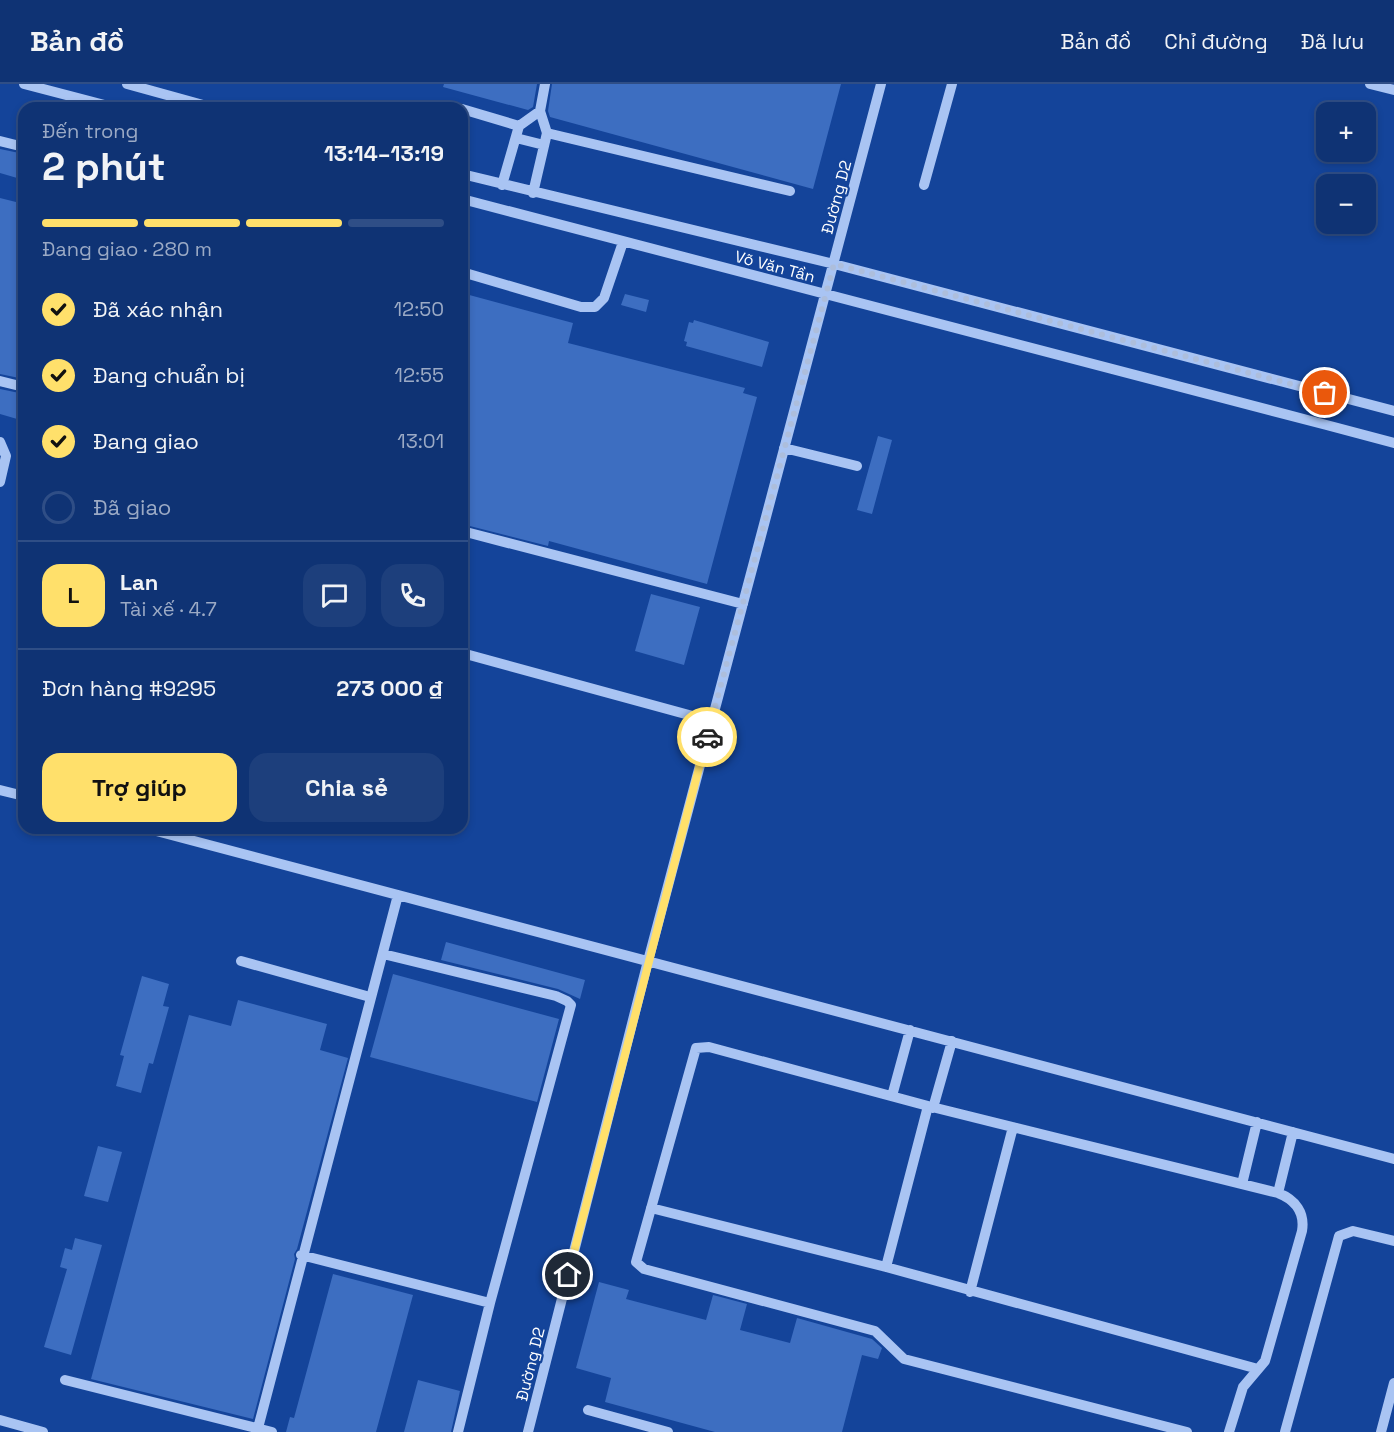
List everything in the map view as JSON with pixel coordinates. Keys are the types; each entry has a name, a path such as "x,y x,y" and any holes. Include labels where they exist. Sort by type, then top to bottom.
{"street":[{"path":"24,84 91,102"},
{"path":"127,84 192,102"},
{"path":"533,193 547,133 540,111 545,84"},
{"name":"Đường D2","path":"528,1432 648,961 881,84"},
{"path":"924,185 952,84"},
{"path":"1370,84 1394,90"},
{"path":"468,111 519,126"},
{"path":"502,185 519,126 540,111"},
{"path":"547,133 790,191"},
{"path":"516,138 544,146"},
{"path":"0,141 18,146"},
{"name":"Võ Văn Tần","path":"468,176 533,193 598,205 834,264 1394,411"},
{"name":"Võ Văn Tần","path":"468,201 825,295 1060,353 1394,443"},
{"path":"468,274 581,307 595,307 604,298 623,242"},
{"path":"0,381 18,386"},
{"path":"0,442 6,456 0,482"},
{"path":"784,448 857,466"},
{"path":"468,533 743,604"},
{"path":"468,655 711,721"},
{"path":"0,790 18,794"},
{"path":"168,834 1394,1159"},
{"path":"258,1428 301,1256 398,895"},
{"path":"383,954 556,996 571,1005 490,1303 458,1432"},
{"path":"241,961 370,997"},
{"path":"892,1096 910,1030"},
{"path":"886,1267 951,1041"},
{"path":"1187,1432 904,1359 875,1331 644,1269 636,1262 696,1048 709,1047 931,1107 1288,1197 1304,1219 1268,1352 1265,1360 1243,1387 1229,1432"},
{"path":"1242,1184 1257,1122"},
{"path":"970,1292 1013,1127"},
{"path":"1278,1193 1293,1132"},
{"path":"651,1208 886,1267 970,1292 1258,1369"},
{"path":"1285,1432 1339,1236 1353,1231 1394,1241"},
{"path":"301,1256 490,1303"},
{"path":"65,1380 272,1432"},
{"path":"1381,1432 1394,1383"},
{"path":"588,1410 668,1432"},
{"path":"0,1420 43,1432"}],"building":[{"path":"444,84 537,84 533,107 528,110 443,87"},
{"path":"552,84 841,84 813,189 550,117 548,111"},
{"path":"0,149 18,153 18,178 0,173"},
{"path":"0,198 18,202 18,378 0,374"},
{"path":"625,294 649,300 646,312 621,305"},
{"path":"468,295 573,323 568,343 745,388 743,393 757,397 707,584 549,541 548,546 468,526"},
{"path":"694,320 769,342 762,367 686,346 687,342 684,341 689,322 693,323"},
{"path":"0,389 18,393 18,419 0,414"},
{"path":"878,436 892,440 872,514 857,510"},
{"path":"651,594 700,607 684,665 635,651"},
{"path":"446,942 585,980 580,999 558,989 441,960"},
{"path":"393,974 559,1019 537,1102 370,1057"},
{"path":"142,976 169,984 163,1006 169,1007 153,1064 149,1063 141,1093 116,1086 124,1056 120,1055"},
{"path":"238,1000 327,1024 320,1050 348,1058 294,1254 295,1259 253,1419 91,1379 189,1015 231,1026"},
{"path":"98,1146 122,1152 108,1202 84,1196"},
{"path":"75,1238 102,1245 71,1355 44,1347 67,1269 60,1267 65,1248 72,1250"},
{"path":"333,1274 413,1295 376,1432 286,1432 290,1417 294,1418"},
{"path":"599,1282 629,1290 626,1299 706,1320 713,1295 747,1304 740,1330 790,1343 797,1318 872,1339 882,1348 878,1359 862,1355 842,1432 715,1432 605,1402 611,1378 576,1368"},
{"path":"418,1380 460,1391 451,1432 404,1432"}],"way so far":[{"path":"707,737 834,264 1325,393"}],"route":[{"path":"568,1275 707,737"}]}
